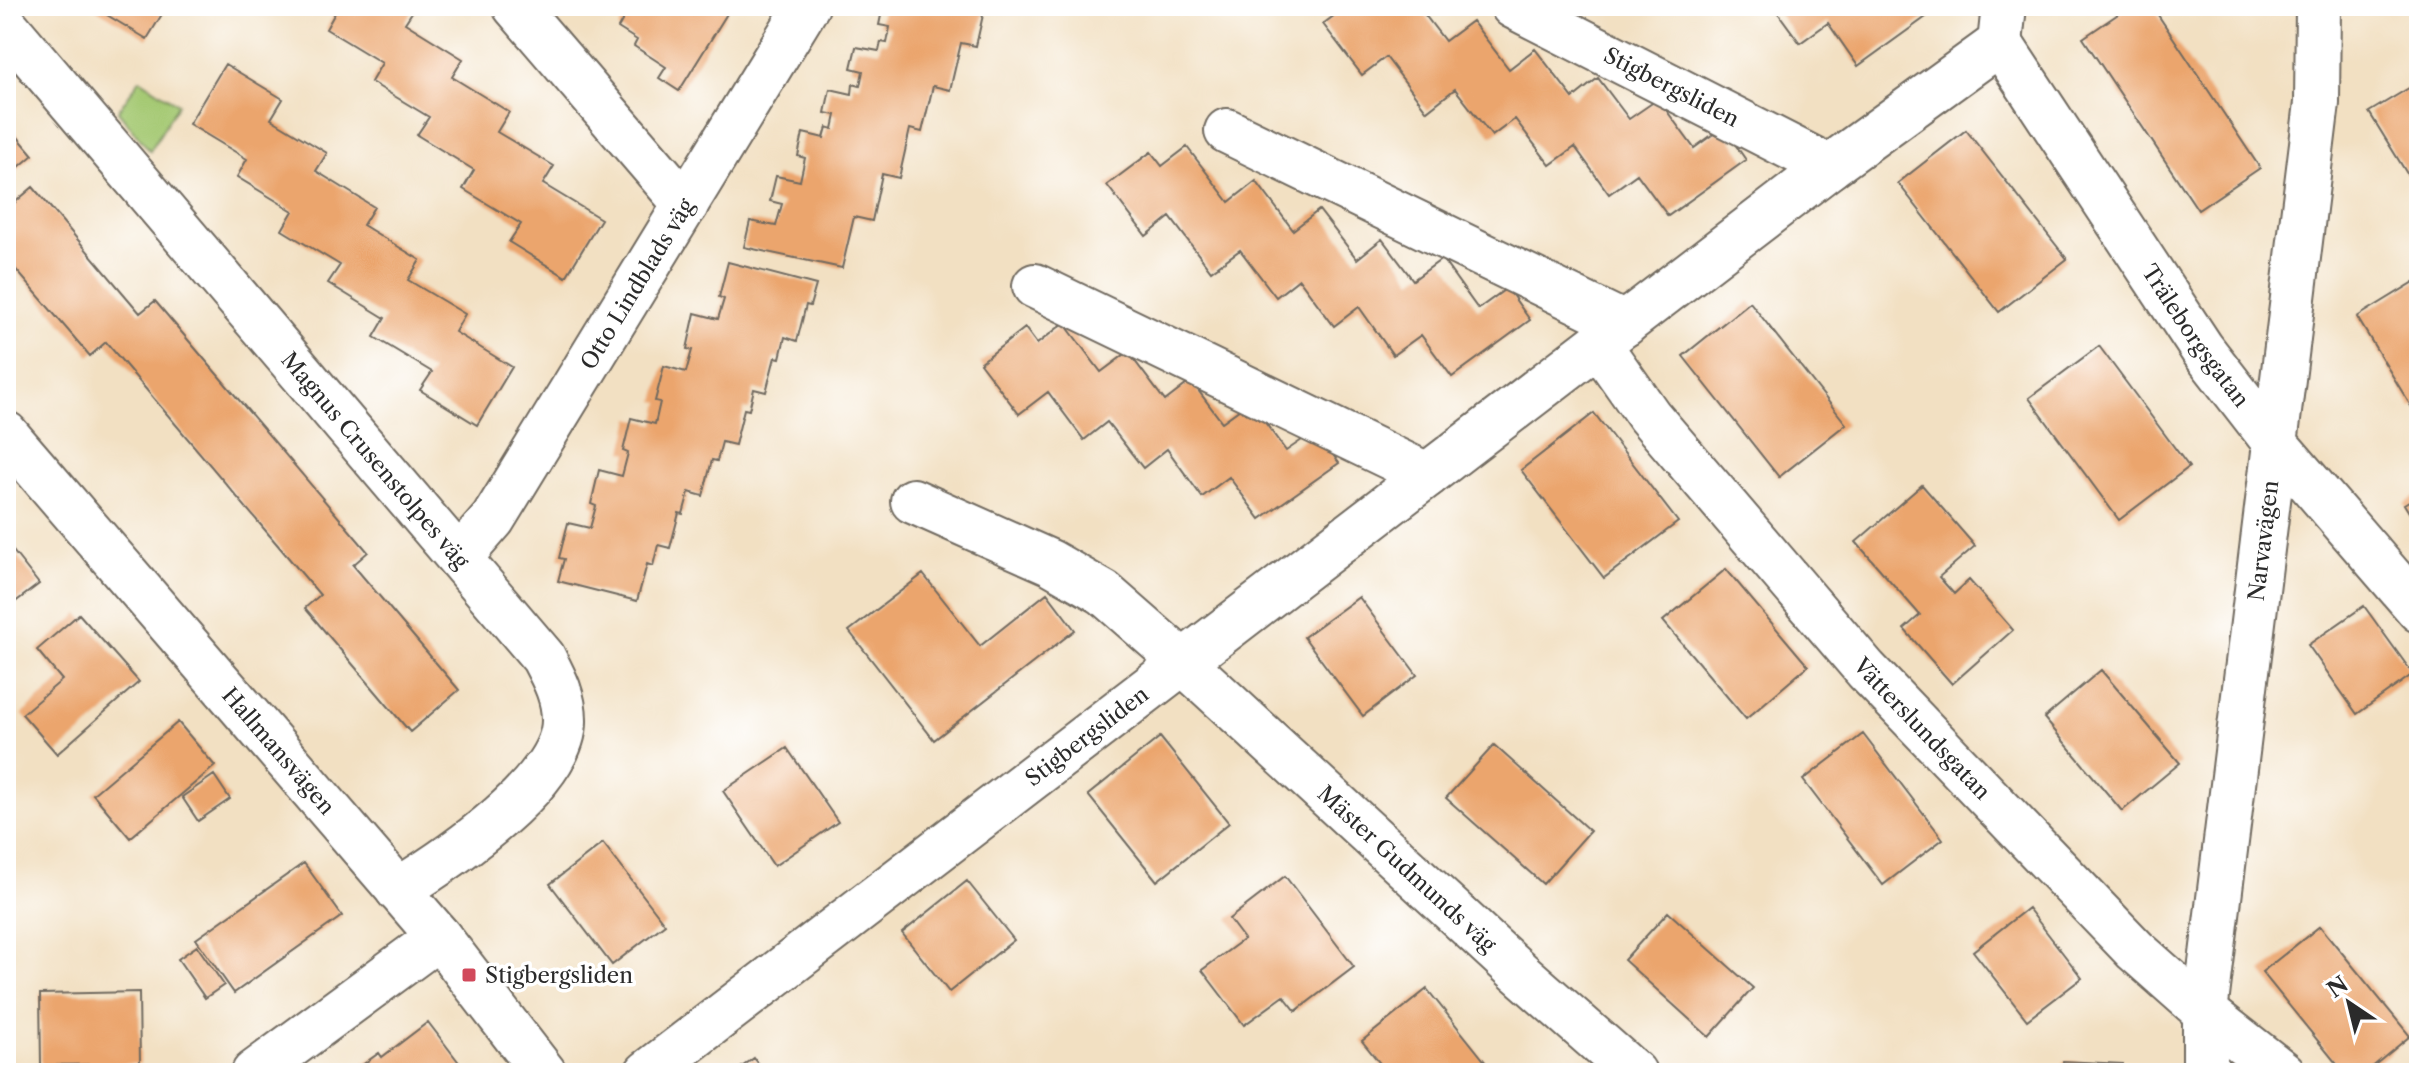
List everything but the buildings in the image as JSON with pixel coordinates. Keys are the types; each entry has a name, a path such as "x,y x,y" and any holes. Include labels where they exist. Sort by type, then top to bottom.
{"street":[{"path":"515,6 686,205"},
{"name":"Otto Lindblads väg","path":"460,557 493,519 807,6"},
{"name":"Stigbergsliden","path":"1513,6 1829,167"},
{"name":"Narvavägen","path":"2205,1073 2205,1012 2317,103 2318,6"},
{"name":"Stigbergsliden","path":"647,1073 1612,335 1829,167 2002,24"},
{"name":"Träleborgsgatan","path":"2002,24 2202,349 2275,443 2419,610"},
{"name":"Magnus Crusenstolpes väg","path":"6,26 460,557 543,657 560,689 564,722 557,753 535,785 434,869 398,890"},
{"path":"1227,131 1612,335"},
{"path":"1035,286 1427,475"},
{"name":"Vätterslundsgatan","path":"1612,335 1649,416 1866,670 2135,950 2205,1012 2283,1073"},
{"name":"Hallmansvägen","path":"6,434 439,937 544,1073"},
{"path":"913,501 1050,562 1104,593 1184,663"},
{"name":"Mäster Gudmunds väg","path":"1184,663 1519,972 1634,1073"},
{"path":"254,1073 439,937"}],"green space":[{"path":"140,79 178,104 150,151 118,111"}],"place":[{"name":"Stigbergsliden","path":"469,975"}]}
